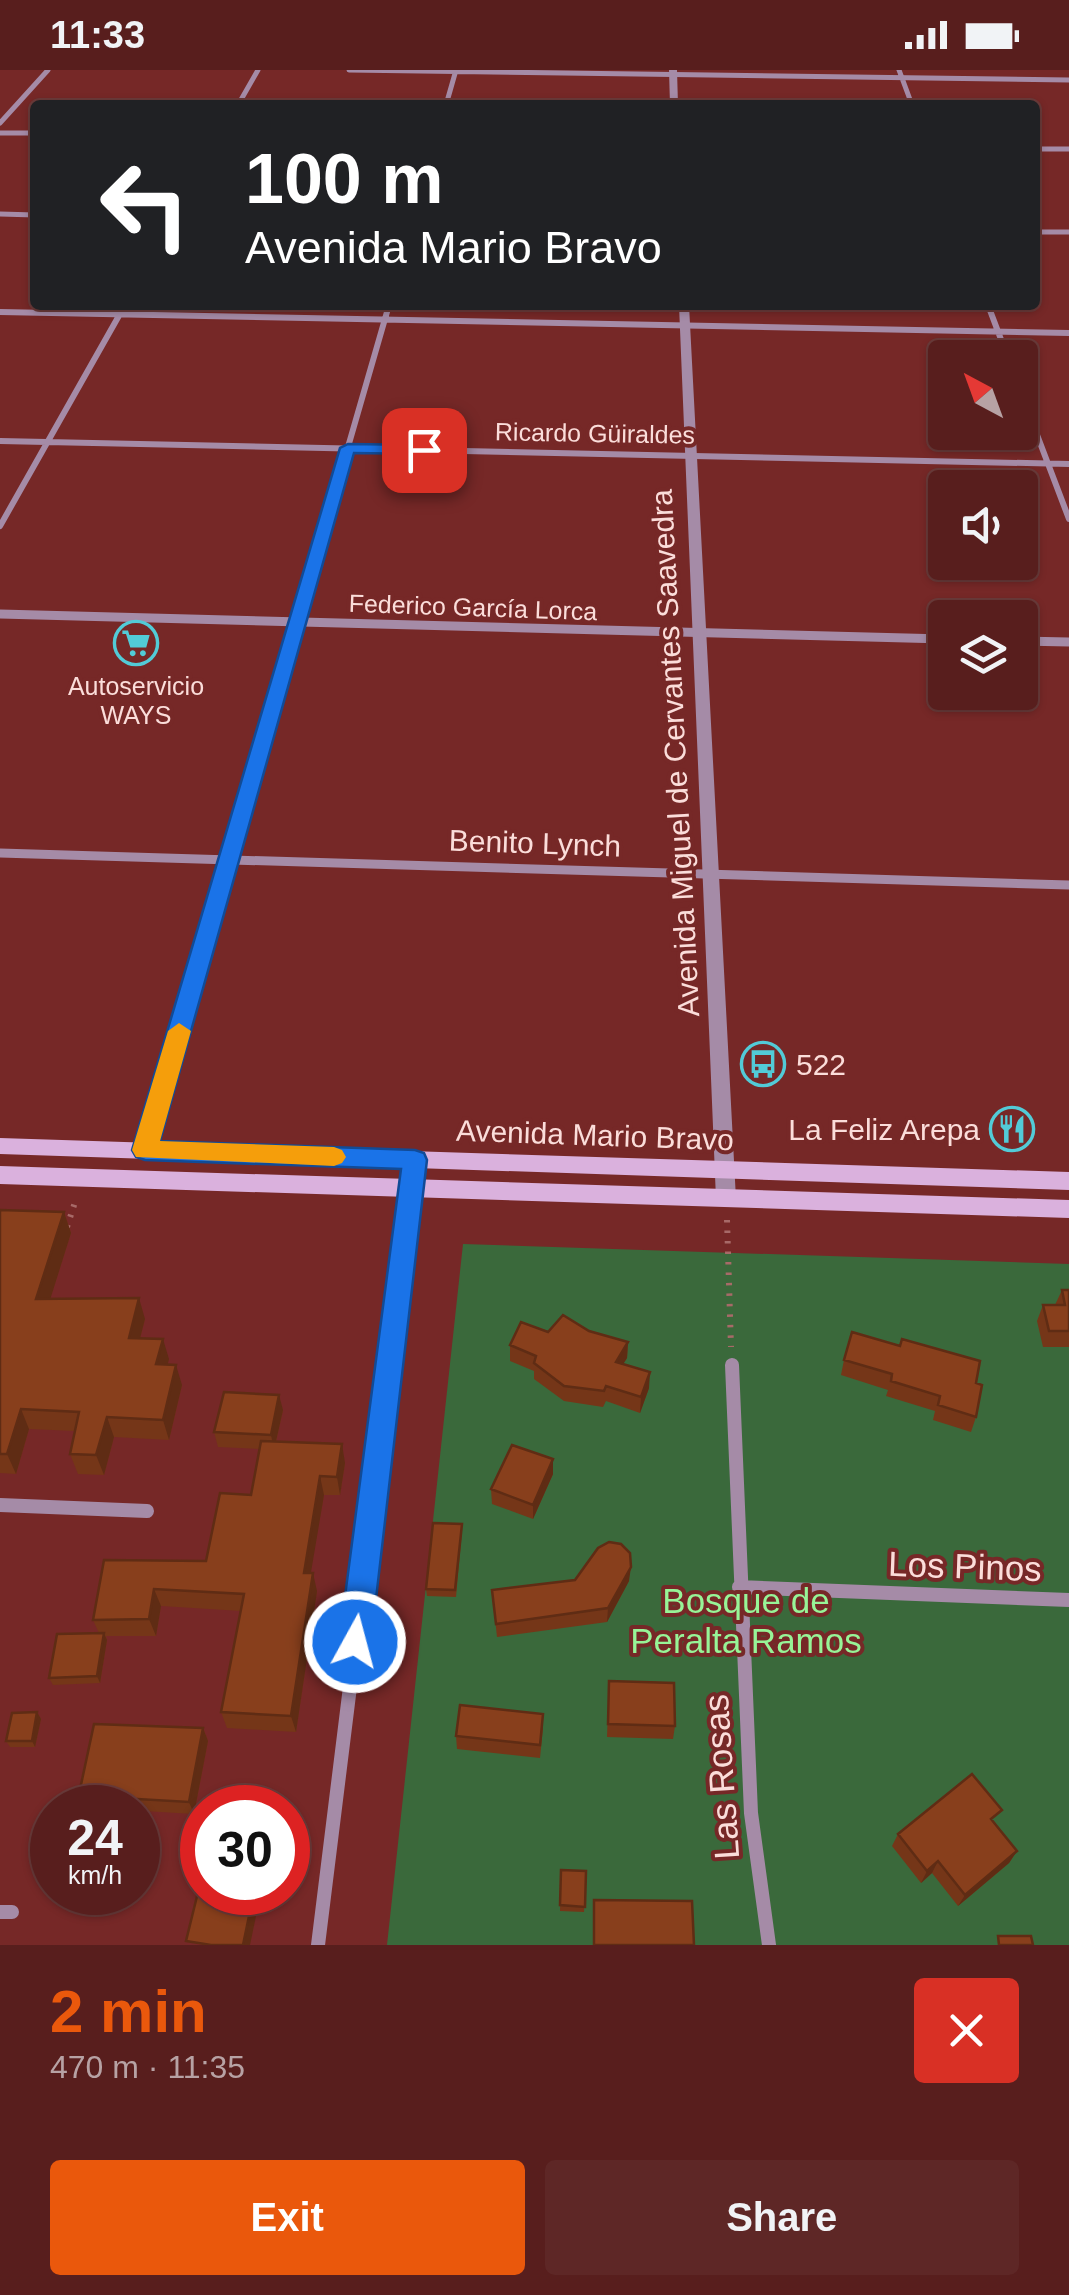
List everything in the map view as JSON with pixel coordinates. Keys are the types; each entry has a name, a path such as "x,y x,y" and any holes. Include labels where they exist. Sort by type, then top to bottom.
{"main road":[{"name":"Avenida Mario Bravo","path":"0,1146 1069,1181"},
{"name":"Avenida Mario Bravo","path":"0,1175 1069,1210"}],"street":[{"path":"0,124 48,70"},
{"path":"241,100 258,70"},
{"path":"348,70 1069,80"},
{"path":"899,70 910,100"},
{"path":"447,100 456,71"},
{"path":"673,72 674,100"},
{"path":"0,133 30,134"},
{"path":"1040,149 1069,149"},
{"path":"0,214 30,215"},
{"path":"1040,232 1069,232"},
{"path":"0,526 122,310"},
{"path":"145,1150 388,310"},
{"name":"Avenida Miguel de Cervantes Saavedra","path":"684,310 726,1198"},
{"path":"990,310 1001,340"},
{"path":"0,312 1069,333"},
{"path":"1038,437 1069,519"},
{"name":"Ricardo Güiraldes","path":"0,441 1069,464"},
{"name":"Federico García Lorca","path":"0,614 928,639"},
{"path":"1038,641 1069,642"},
{"name":"Benito Lynch","path":"0,853 1069,885"},
{"path":"318,1945 415,1160"},
{"name":"Las Rosas","path":"732,1364 751,1812 768,1945"},
{"path":"0,1505 147,1511"},
{"name":"Los Pinos","path":"739,1588 1069,1600"}],"path":[{"path":"726,1198 732,1364"}],"green space":[{"name":"Bosque de Peralta Ramos","path":"463,1244 1069,1264 1069,1945 387,1945"}],"building":[{"path":"0,1210 64,1212 36,1299 139,1298 129,1338 163,1339 156,1364 176,1365 163,1420 107,1417 96,1455 70,1454 79,1412 21,1409 7,1454 0,1454"},
{"path":"1062,1290 1069,1290 1069,1331 1049,1331 1043,1305 1065,1305"},
{"path":"563,1315 589,1331 628,1342 616,1362 650,1372 641,1397 606,1386 604,1391 564,1386 534,1363 536,1356 510,1345 521,1322 548,1332"},
{"path":"852,1332 900,1346 902,1339 980,1361 976,1383 982,1385 976,1417 938,1405 940,1396 891,1381 892,1374 844,1360"},
{"path":"224,1392 279,1395 271,1435 214,1432"},
{"path":"261,1441 342,1444 337,1477 320,1476 304,1573 313,1573 291,1716 221,1712 244,1594 154,1589 149,1619 93,1620 104,1560 206,1561 220,1493 251,1495"},
{"path":"512,1445 553,1459 533,1505 491,1489"},
{"path":"433,1523 462,1524 455,1590 426,1589"},
{"path":"609,1542 621,1544 630,1553 631,1567 608,1608 496,1624 492,1590 575,1580 598,1548"},
{"path":"104,1633 97,1676 49,1678 57,1634"},
{"path":"609,1681 674,1683 675,1726 608,1724"},
{"path":"460,1705 543,1714 540,1745 456,1736"},
{"path":"37,1712 32,1741 6,1741 12,1713"},
{"path":"94,1724 203,1728 192,1785 180,1785 180,1801 160,1800 160,1785 81,1785"},
{"path":"972,1774 1002,1810 991,1819 1017,1851 965,1895 938,1861 927,1871 898,1834"},
{"path":"561,1870 586,1871 585,1907 560,1905"},
{"path":"594,1900 692,1901 694,1945 594,1945"},
{"path":"192,1915 249,1915 243,1945 186,1941"},
{"path":"998,1936 1031,1936 1033,1945 999,1945"}],"slow traffic":[{"path":"179,1031 145,1150 334,1157"}],"place":[{"name":"Autoservicio WAYS","path":"136,643"},
{"name":"522","path":"763,1064"},
{"name":"La Feliz Arepa","path":"1012,1129"}],"route":[{"path":"355,1642 415,1160 145,1150 348,448 424,450"}]}
